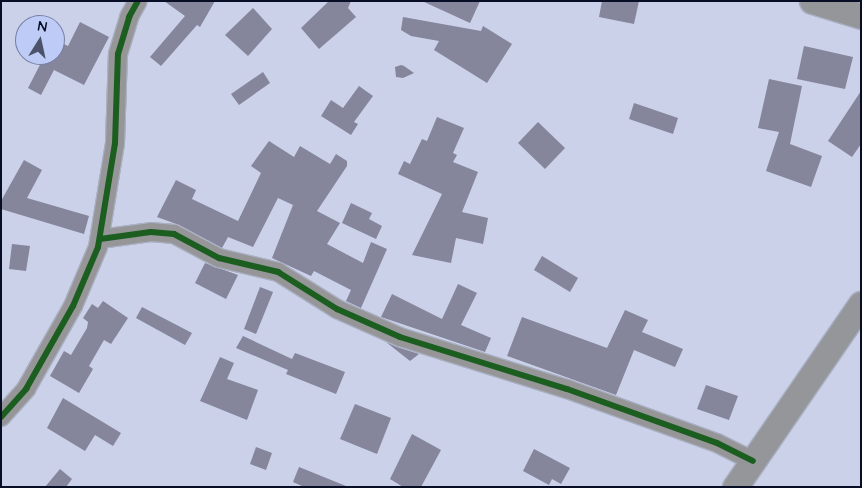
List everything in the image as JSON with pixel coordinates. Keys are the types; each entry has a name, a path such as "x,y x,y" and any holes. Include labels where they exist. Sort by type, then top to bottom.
{"street":[{"path":"1,417 26,389 73,306 100,239 115,143 118,54 129,17 138,1"},
{"path":"812,1 861,16"},
{"path":"100,239 151,232 174,234 219,258 278,272 337,309 400,337 568,389 717,443 753,461"},
{"path":"735,487 861,304"}],"building":[{"path":"164,1 215,1 200,27 197,25 161,66 150,57 185,16"},
{"path":"329,1 351,1 348,8 356,17 319,49 301,28"},
{"path":"422,1 480,1 470,23"},
{"path":"602,1 639,1 634,24 599,17"},
{"path":"253,8 272,29 248,56 225,35"},
{"path":"403,17 481,31 483,26 512,44 487,83 434,50 439,41 411,36 401,30"},
{"path":"80,22 109,37 84,85 54,70 41,95 28,88 40,65 65,65 65,45 68,46"},
{"path":"804,46 853,57 845,89 797,79"},
{"path":"401,65 414,73 403,78 396,77 395,67"},
{"path":"263,72 270,83 239,105 231,94"},
{"path":"769,79 802,86 790,144 822,156 811,187 766,171 779,132 758,128"},
{"path":"359,86 373,96 354,122 358,124 351,135 321,116 331,100 343,108"},
{"path":"861,91 861,144 852,157 828,141"},
{"path":"634,103 678,118 673,134 629,119"},
{"path":"437,117 464,128 453,153 457,155 453,162 478,172 462,212 488,218 483,244 456,238 451,263 412,255 442,194 398,174 404,161 410,164 422,139 427,141"},
{"path":"538,122 565,148 545,169 518,143"},
{"path":"269,141 294,157 300,146 330,164 336,154 347,161 347,166 317,211 340,223 327,244 363,263 371,242 387,249 361,308 346,301 351,290 314,271 311,276 272,258 293,205 278,198 253,247 228,237 222,248 179,225 157,217 176,180 196,190 192,199 238,221 261,173 251,166"},
{"path":"24,160 42,170 27,198 89,216 84,234 1,209 1,201"},
{"path":"351,203 372,213 369,219 382,226 376,239 342,223"},
{"path":"12,244 30,246 26,271 9,269"},
{"path":"542,256 578,278 570,292 534,270"},
{"path":"205,263 238,275 226,299 195,283"},
{"path":"458,284 477,293 461,325 491,338 485,352 381,317 392,294 442,319"},
{"path":"260,287 273,292 256,334 244,329"},
{"path":"103,301 128,318 111,344 104,340 89,366 93,369 79,393 50,376 64,351 71,355 87,328 88,322 83,318 92,304 98,308"},
{"path":"142,307 192,333 185,345 136,318"},
{"path":"625,310 648,320 642,332 683,349 675,367 634,350 616,395 507,356 522,317 607,348"},
{"path":"243,336 292,359 295,353 345,372 336,394 286,374 288,370 236,348"},
{"path":"386,342 397,347 419,354 410,361"},
{"path":"220,357 234,363 227,379 258,390 247,420 200,401"},
{"path":"706,385 738,396 729,420 697,409"},
{"path":"63,398 121,433 113,446 95,435 85,451 47,428"},
{"path":"355,404 391,418 377,454 340,439"},
{"path":"412,434 441,450 421,487 403,487 390,479"},
{"path":"256,447 272,453 266,470 250,464"},
{"path":"534,449 570,468 561,484 552,479 549,485 523,471"},
{"path":"299,467 346,487 304,487 293,482"},
{"path":"60,469 72,479 66,487 45,487"}],"cycle path":[{"path":"1,417 26,389 73,306 98,247 115,143 118,54 129,17 138,1"},
{"path":"100,239 151,232 174,234 219,258 278,272 337,309 400,337 567,389 717,443 753,461"}]}
